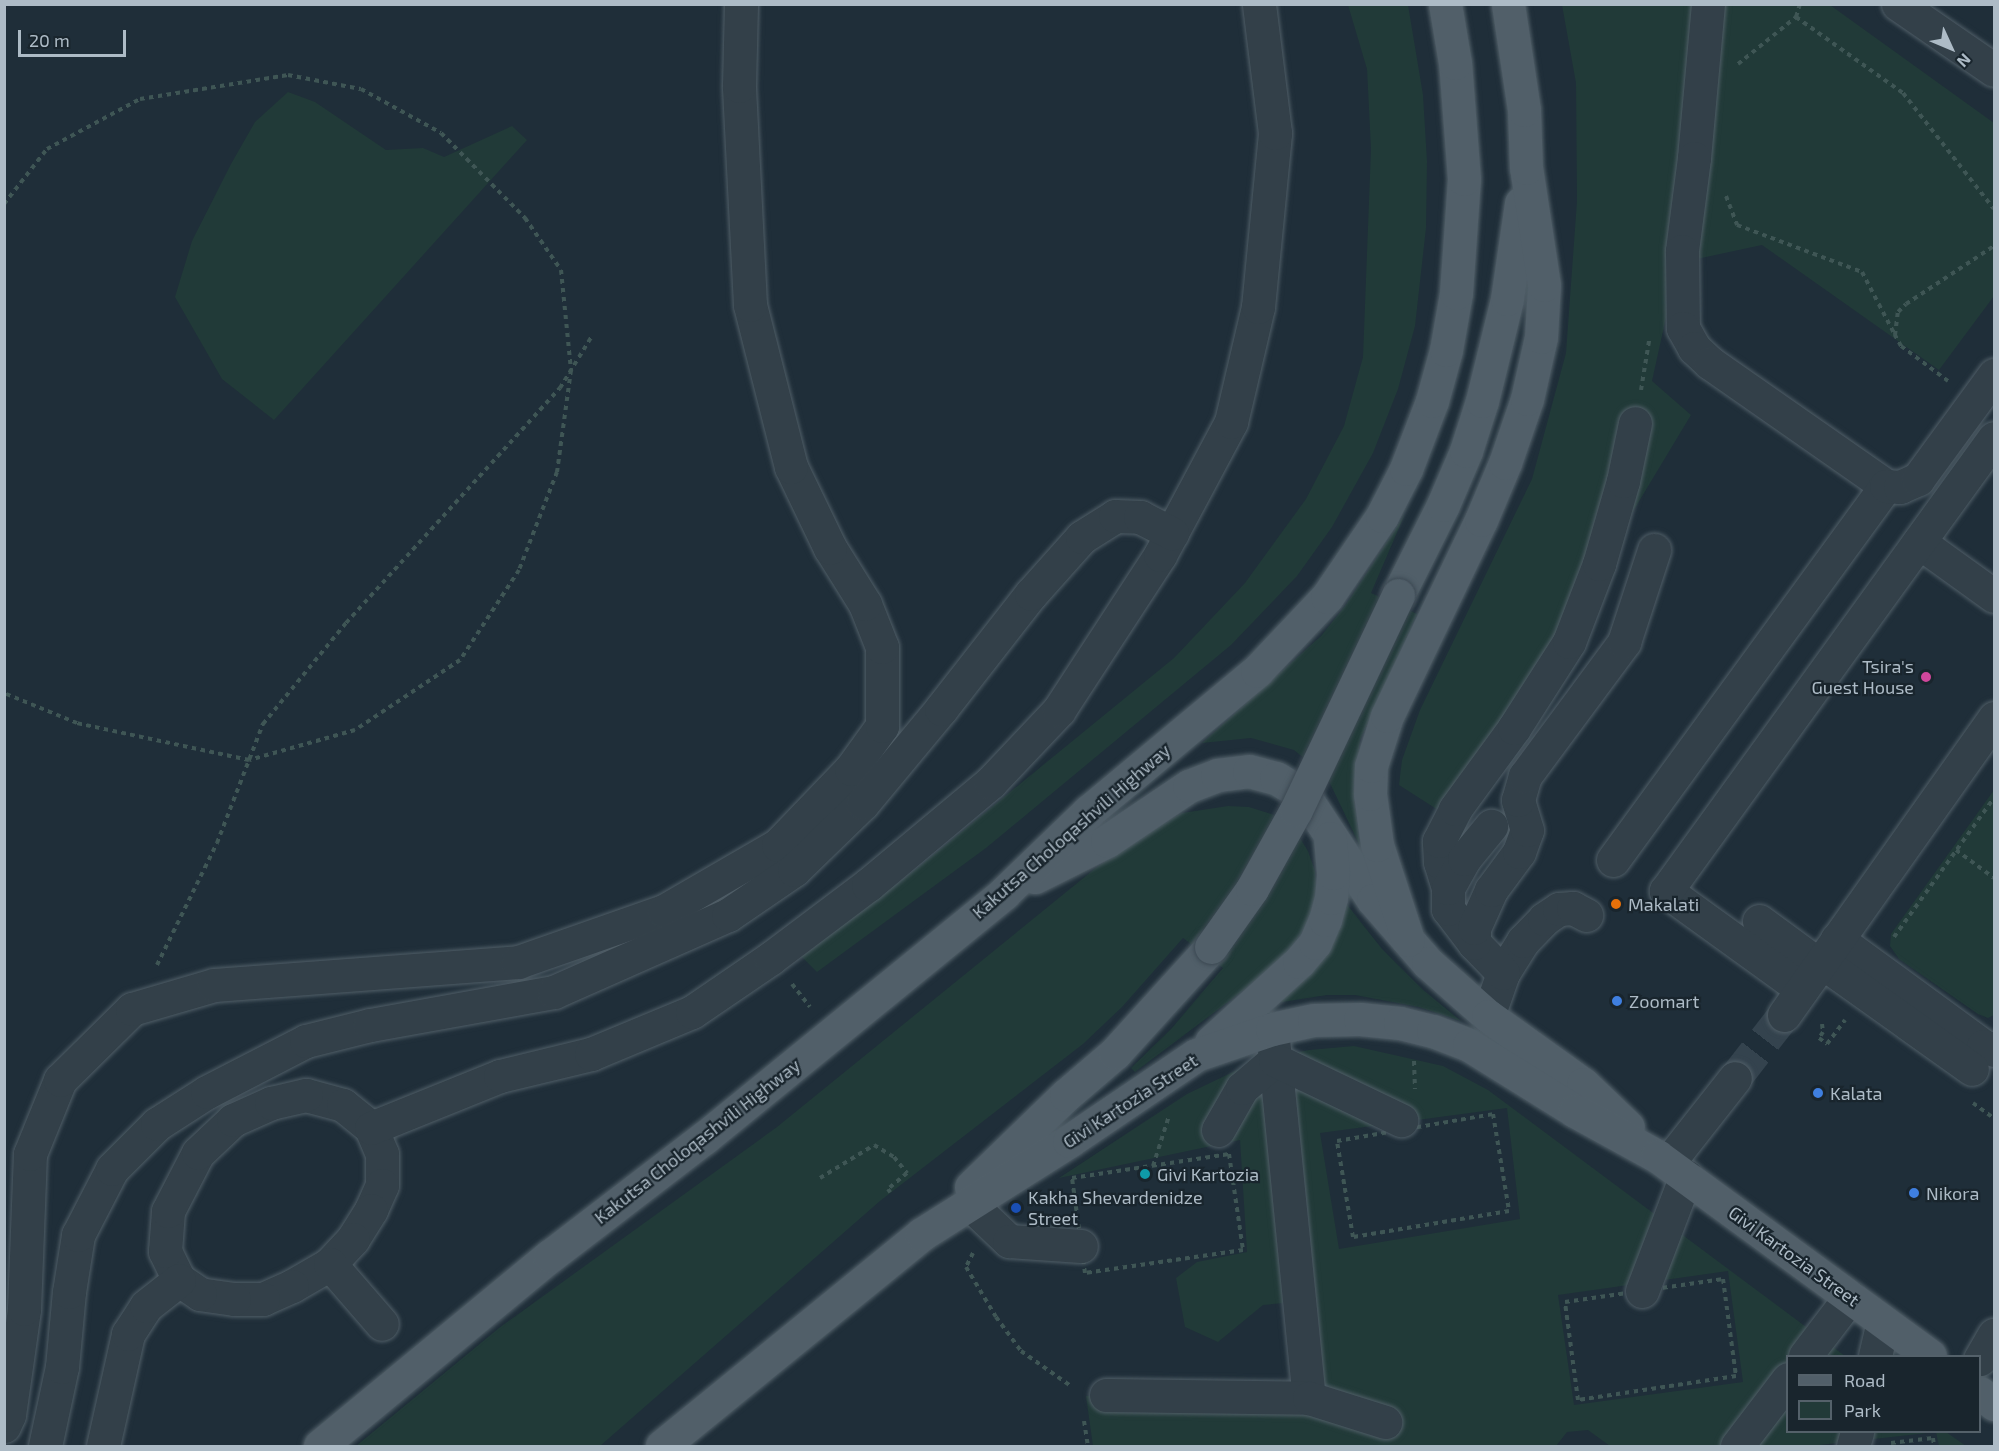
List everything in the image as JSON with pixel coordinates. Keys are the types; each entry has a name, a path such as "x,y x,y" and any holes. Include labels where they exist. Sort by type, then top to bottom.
{"main road":[{"name":"Kakutsa Choloqashvili Highway","path":"320,1446 550,1256 704,1138 1004,892 1089,811 1248,678 1292,636 1327,597 1358,555 1382,516 1406,469 1432,401 1446,350 1462,234 1464,178 1455,63 1444,4"},
{"path":"1408,940 1377,844 1370,794 1371,766 1387,716 1481,520 1527,399 1540,337 1544,285 1526,168 1524,110 1508,4"},
{"path":"922,1234 1066,1095 1115,1053 1211,947 1252,889 1296,810 1443,505 1466,451 1482,401 1507,299 1526,168"},
{"name":"Givi Kartozia Street","path":"1004,892 1107,841 1189,786 1217,775 1250,771 1276,778 1299,791 1373,900 1455,989 1488,1016 1583,1084 1670,1165 1929,1355"},
{"path":"1196,1055 1299,962 1315,943 1325,920 1330,898 1333,873 1330,838"},
{"name":"Givi Kartozia Street","path":"663,1446 922,1234 1196,1055 1273,1045 1314,1020 1360,1019 1400,1023 1433,1031 1469,1045 1497,1060 1575,1112 1670,1165"},
{"path":"1981,1394 1995,1404"}],"street":[{"path":"4,1425 9,1415 24,1309 30,1154 60,1080 132,1010 214,985 518,962 664,911 778,845 850,769 882,726 882,647 865,604 830,548 790,467 750,305 739,86 741,4"},
{"path":"371,1128 500,1076 591,1054 692,1012 771,958 868,885 991,782 1051,718 1154,565 1231,422 1257,307 1275,134 1259,4"},
{"path":"1708,4 1694,158 1682,251 1683,328 1694,348 1710,363 1886,486 1900,487 1918,479 1995,375"},
{"path":"1898,4 1995,70"},
{"path":"1503,973 1474,943 1448,909 1448,888 1440,862 1439,841 1455,809 1514,728 1569,642 1599,564 1623,481 1635,423"},
{"path":"1983,1060 1983,1046 1813,974 1666,891 1995,438"},
{"path":"1613,860 1886,486"},
{"path":"45,1446 62,1367 69,1292 78,1235 112,1169 157,1124 207,1092 306,1041 370,1025 554,992 728,915 794,870 863,803 1031,594 1082,537 1115,516 1140,517 1172,533"},
{"path":"1919,542 1995,596"},
{"path":"1474,943 1474,928 1491,890 1519,852 1527,830 1518,800 1526,776 1624,642 1654,550"},
{"path":"1813,974 1995,718"},
{"path":"1448,888 1464,860 1491,826"},
{"path":"1488,1016 1503,973 1523,941 1544,919 1559,909 1573,908 1586,915"},
{"path":"1759,921 1813,974"},
{"path":"1273,1045 1401,1120"},
{"path":"1218,1130 1242,1088 1273,1045"},
{"path":"1273,1045 1309,1398"},
{"path":"1642,1291 1670,1165 1735,1078"},
{"path":"306,1095 343,1106 371,1128 382,1154 382,1185 371,1209 352,1239 330,1264 292,1286 262,1299 234,1299 200,1294 179,1280 165,1251 168,1211 198,1153 233,1120 271,1103 306,1095"},
{"path":"970,1204 1010,1240 1081,1246"},
{"path":"330,1264 382,1324"},
{"path":"103,1446 128,1334 146,1306 179,1280"},
{"path":"1806,1355 1850,1297"},
{"path":"1875,1355 1883,1322"},
{"path":"1981,1357 1995,1335"},
{"path":"1737,1446 1786,1382"},
{"path":"1090,1400 1309,1398 1385,1422"}],"path":[{"path":"1736,65 1796,17 1800,4"},
{"path":"1796,17 1903,93 1995,209"},
{"path":"4,204 47,149 140,99 288,75 361,89 441,133 525,218 561,270 571,370 557,472 519,570 460,660 355,730 249,760 77,723 4,693"},
{"path":"1725,195 1737,225 1862,272 1895,335 1908,353 1975,400"},
{"path":"1895,335 1898,312 1906,304 1995,246"},
{"path":"132,1010 188,907 217,843 262,724 346,623 560,388 592,336"},
{"path":"1894,945 1894,935 1995,798"},
{"path":"1956,850 1995,878"},
{"path":"1824,1043 1834,1035"},
{"path":"1153,1166 1172,1106"},
{"path":"1493,1114 1509,1211 1353,1237 1337,1141 1493,1114"},
{"path":"820,1178 874,1145 894,1157 907,1173 888,1189 890,1192"},
{"path":"1229,1154 1243,1250 1085,1273 1072,1178 1153,1166 1229,1154"},
{"path":"975,1248 966,1267 996,1317 1021,1351 1090,1400 1088,1446"},
{"path":"1723,1280 1736,1376 1578,1400 1565,1302 1642,1291 1723,1280"},
{"path":"1863,1441 1933,1438 1934,1446"}],"green space":[{"path":"1348,5 1408,5 1423,95 1427,161 1426,228 1415,326 1398,389 1373,453 1332,527 1297,576 1231,645 986,848 817,972 800,955 911,873 1174,658 1245,583 1306,499 1344,426 1363,357 1371,149 1367,69"},
{"path":"1562,5 1830,5 1994,123 1994,296 1939,370 1762,245 1692,260 1669,304 1652,381 1691,415 1449,817 1399,785 1402,760 1420,710 1532,479 1566,353 1577,201 1576,83"},
{"path":"288,92 315,102 386,150 423,148 444,157 512,126 527,140 274,420 222,379 175,297 192,241 231,164 255,122"},
{"path":"1405,514 1371,593 1417,614 1360,740 1354,796 1360,846 1327,777 1294,750 1251,738 1202,743 1321,636 1345,606"},
{"path":"1994,790 1994,1015 1988,1018 1978,1014 1899,959 1890,946 1891,934"},
{"path":"1228,806 1249,807 1274,815 1295,830 1308,851 1315,871 1317,895 1309,923 1286,954 1244,990 1135,1072 1131,1068 1171,1029 1223,968 1183,938 1122,1007 1083,1044 880,1201 600,1446 356,1446 499,1328 777,1127 1097,867 1143,834 1182,813"},
{"path":"1345,902 1382,949 1422,989 1461,1021 1419,1007 1355,995 1327,995 1276,1003"},
{"path":"1354,1046 1443,1066 1488,1090 1844,1355 1786,1355 1786,1433 1927,1433 1811,1446 1610,1446 1588,1430 1567,1432 1556,1446 1093,1446 1086,1396 1258,1383 1301,1384 1294,1302 1263,1305 1218,1342 1185,1327 1176,1278 1197,1262 1247,1252 1240,1140 1059,1178 1187,1094 1258,1060 1309,1050","holes":["1507,1108 1520,1219 1339,1249 1320,1133","1728,1271 1743,1382 1574,1405 1558,1295"]},
{"path":"1936,1433 1947,1433 1966,1446 1939,1446"}],"tunnel":[{"path":"1735,1078 1784,1015"}],"place":[{"name":"Tsira's Guest House","path":"1926,677"},
{"name":"Makalati","path":"1616,904"},
{"name":"Zoomart","path":"1617,1001"},
{"name":"Kalata","path":"1818,1093"},
{"name":"Givi Kartozia","path":"1145,1174"},
{"name":"Nikora","path":"1914,1193"},
{"name":"Kakha Shevardenidze Street","path":"1016,1208"}]}
